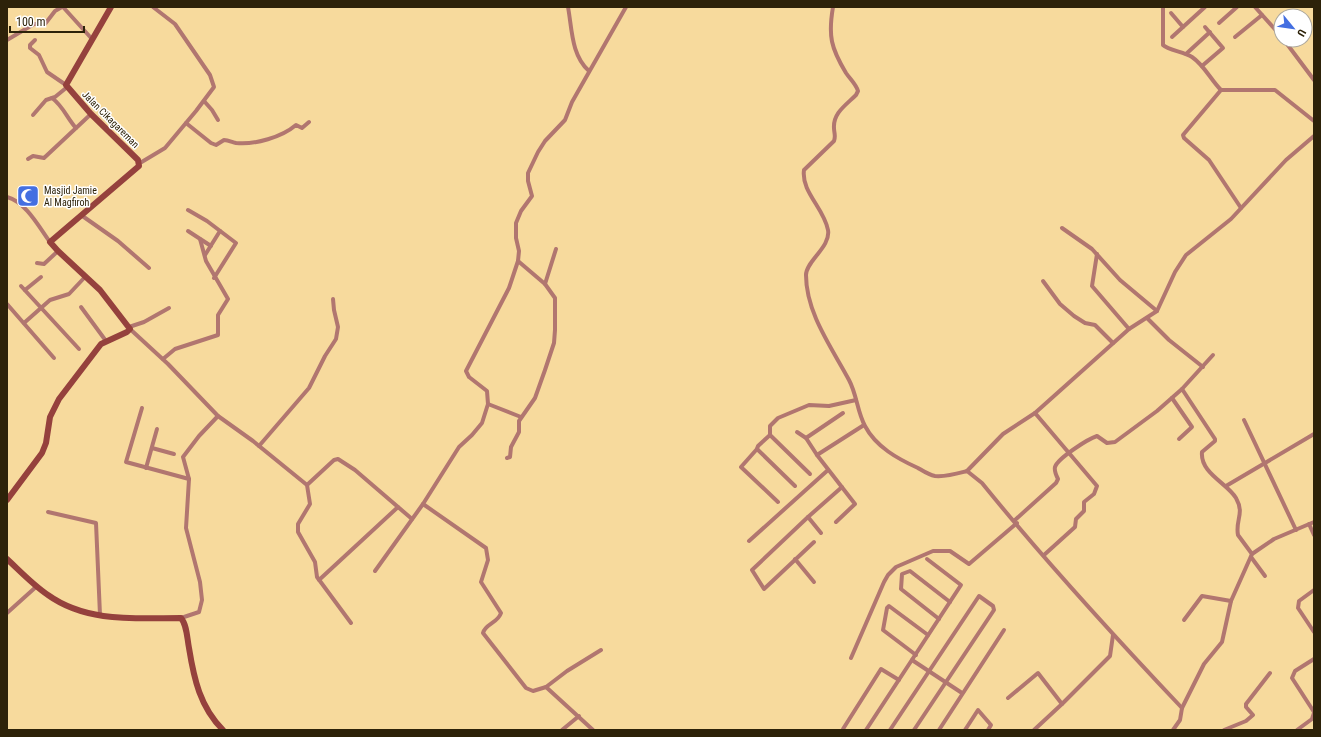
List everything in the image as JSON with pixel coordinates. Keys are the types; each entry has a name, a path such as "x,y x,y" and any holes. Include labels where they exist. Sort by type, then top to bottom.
{"street":[{"path":"7,40 34,24 45,24 55,11 63,7 92,39"},
{"path":"33,115 46,100 52,98 66,86 111,7"},
{"path":"140,163 165,148 214,87 210,75 175,24 153,7"},
{"path":"568,7 578,56 583,66 589,71"},
{"path":"375,571 423,504 459,447 480,426 486,415 489,396 486,389 470,378 466,370 509,288 518,261 519,251 516,238 516,223 521,211 531,198 528,181 529,170 545,141 565,120 569,108 626,7"},
{"path":"833,7 829,30 844,69 858,90 856,95 836,114 834,128 836,138 834,141 804,170 803,178 806,186 827,225 828,233 817,257 808,268 806,275 813,314 853,386 858,412 864,425 880,445 909,464 933,476 952,476 967,471 1003,434 1035,412 1129,328 1157,311 1175,272 1186,254 1231,219 1286,160 1314,136"},
{"path":"1163,7 1163,45 1166,48 1186,54 1202,66 1221,90"},
{"path":"1195,7 1200,12"},
{"path":"1172,37 1205,7"},
{"path":"1219,23 1237,7"},
{"path":"1255,7 1273,27"},
{"path":"1171,13 1183,27"},
{"path":"1235,37 1262,15"},
{"path":"1202,66 1223,48 1205,26"},
{"path":"1186,54 1210,32"},
{"path":"35,40 30,45 30,48 39,56 47,72 66,86"},
{"path":"1290,48 1314,80"},
{"name":"Jalan Cikagareman","path":"50,242 138,167 140,163 122,142 91,114 66,86"},
{"path":"1241,208 1209,160 1185,139 1183,135 1221,90 1275,90 1314,121"},
{"path":"52,98 61,106 66,116 76,128"},
{"path":"204,101 218,120"},
{"path":"28,158 33,156 44,158 91,114"},
{"path":"186,123 211,143 216,145 224,140 238,143 262,140 282,134 296,125 302,128 309,122"},
{"path":"7,197 17,201 23,207 58,251 104,294 129,328 163,359 218,416 307,484 310,506 297,528 315,562 316,573 319,580 351,623"},
{"path":"188,210 236,243 214,278"},
{"path":"81,215 118,241 148,268"},
{"path":"1062,228 1097,254 1120,280 1157,311"},
{"path":"205,255 220,231"},
{"path":"188,232 211,246"},
{"path":"163,359 175,349 218,335 218,315 228,299 214,278 200,239"},
{"path":"545,284 556,249"},
{"path":"37,263 44,264 58,251"},
{"path":"1097,254 1092,286 1129,328"},
{"path":"507,458 510,458 511,447 519,432 518,424 521,417 535,398 554,344 555,298 545,284 518,261"},
{"path":"25,290 41,277"},
{"path":"24,323 41,307 54,298 69,294 85,277"},
{"path":"1044,282 1060,304 1085,323 1095,325 1113,343"},
{"path":"21,286 79,349"},
{"path":"259,446 309,388 325,356 336,339 338,326 333,299"},
{"path":"7,304 54,358"},
{"path":"81,307 106,341"},
{"path":"7,500 42,453 46,443 50,417 59,399 97,348 106,341 127,332 129,328 144,322 169,308"},
{"path":"1147,318 1169,340 1203,367"},
{"path":"851,658 884,582 891,571 921,555 942,550 951,552 969,564 1016,522 1056,483 1058,479 1055,473 1059,460 1069,454 1086,439 1096,436 1107,443 1115,442 1172,398 1213,355"},
{"path":"1182,389 1215,439 1215,441 1201,453 1203,459 1215,479 1226,486 1240,508 1238,535 1265,576"},
{"path":"1172,398 1192,426 1179,439"},
{"path":"810,474 770,435 769,428 775,420 803,407 813,404 831,406 856,400"},
{"path":"488,404 521,417"},
{"path":"142,408 126,462 189,479"},
{"path":"1035,412 1097,486 1094,494 1084,502 1084,511 1076,519 1075,527 1044,555"},
{"path":"806,438 843,413"},
{"path":"7,559 52,598 76,610 100,615 133,618 181,618 199,612 202,600 200,582 186,528 189,479 183,460 184,455 218,416"},
{"path":"1244,420 1296,530"},
{"path":"817,455 864,425"},
{"path":"146,468 157,429"},
{"path":"797,432 806,438 828,470 855,504 836,522"},
{"path":"1226,486 1314,434"},
{"path":"770,435 758,446 742,468 778,502"},
{"path":"152,448 174,454"},
{"path":"757,449 795,486"},
{"path":"307,484 334,460 338,459 354,470 412,519"},
{"path":"749,541 792,500 828,470"},
{"path":"967,471 982,483 1113,635 1182,708"},
{"path":"814,542 764,589 752,570 808,517 842,488"},
{"path":"423,504 486,548 488,560 481,582 502,613 498,619 484,628 482,633 526,688 533,691 546,687 564,673 600,650"},
{"path":"319,580 398,508"},
{"path":"48,512 96,523 100,615"},
{"path":"808,517 821,532"},
{"path":"1172,730 1180,720 1182,708 1204,664 1222,642 1231,601 1251,556 1274,539 1314,522"},
{"path":"1309,524 1314,535"},
{"path":"866,730 961,585 927,559"},
{"path":"795,560 814,582"},
{"path":"939,618 901,589 902,574 910,571 950,602"},
{"path":"8,611 37,586"},
{"path":"1314,590 1299,601 1298,605 1298,608 1314,632"},
{"path":"890,730 979,596 993,606 994,610 914,730"},
{"path":"1184,620 1201,596 1231,601"},
{"path":"916,655 883,630 886,608 890,606 928,635"},
{"path":"181,618 187,634 192,667 200,698 214,720 223,730"},
{"path":"939,730 1004,630"},
{"path":"1034,730 1110,656 1113,635"},
{"path":"1297,730 1312,719 1314,713 1292,678 1296,672 1314,659"},
{"path":"912,660 962,693"},
{"path":"844,730 843,729 882,669 898,680"},
{"path":"1008,698 1037,673 1062,704"},
{"path":"1224,730 1246,721 1253,715 1246,707 1246,704 1270,673"},
{"path":"546,687 593,730"},
{"path":"964,730 978,710 991,725 988,730"},
{"path":"562,730 579,716"}],"place":[{"name":"Masjid Jamie Al Magfiroh","path":"28,196"}]}
